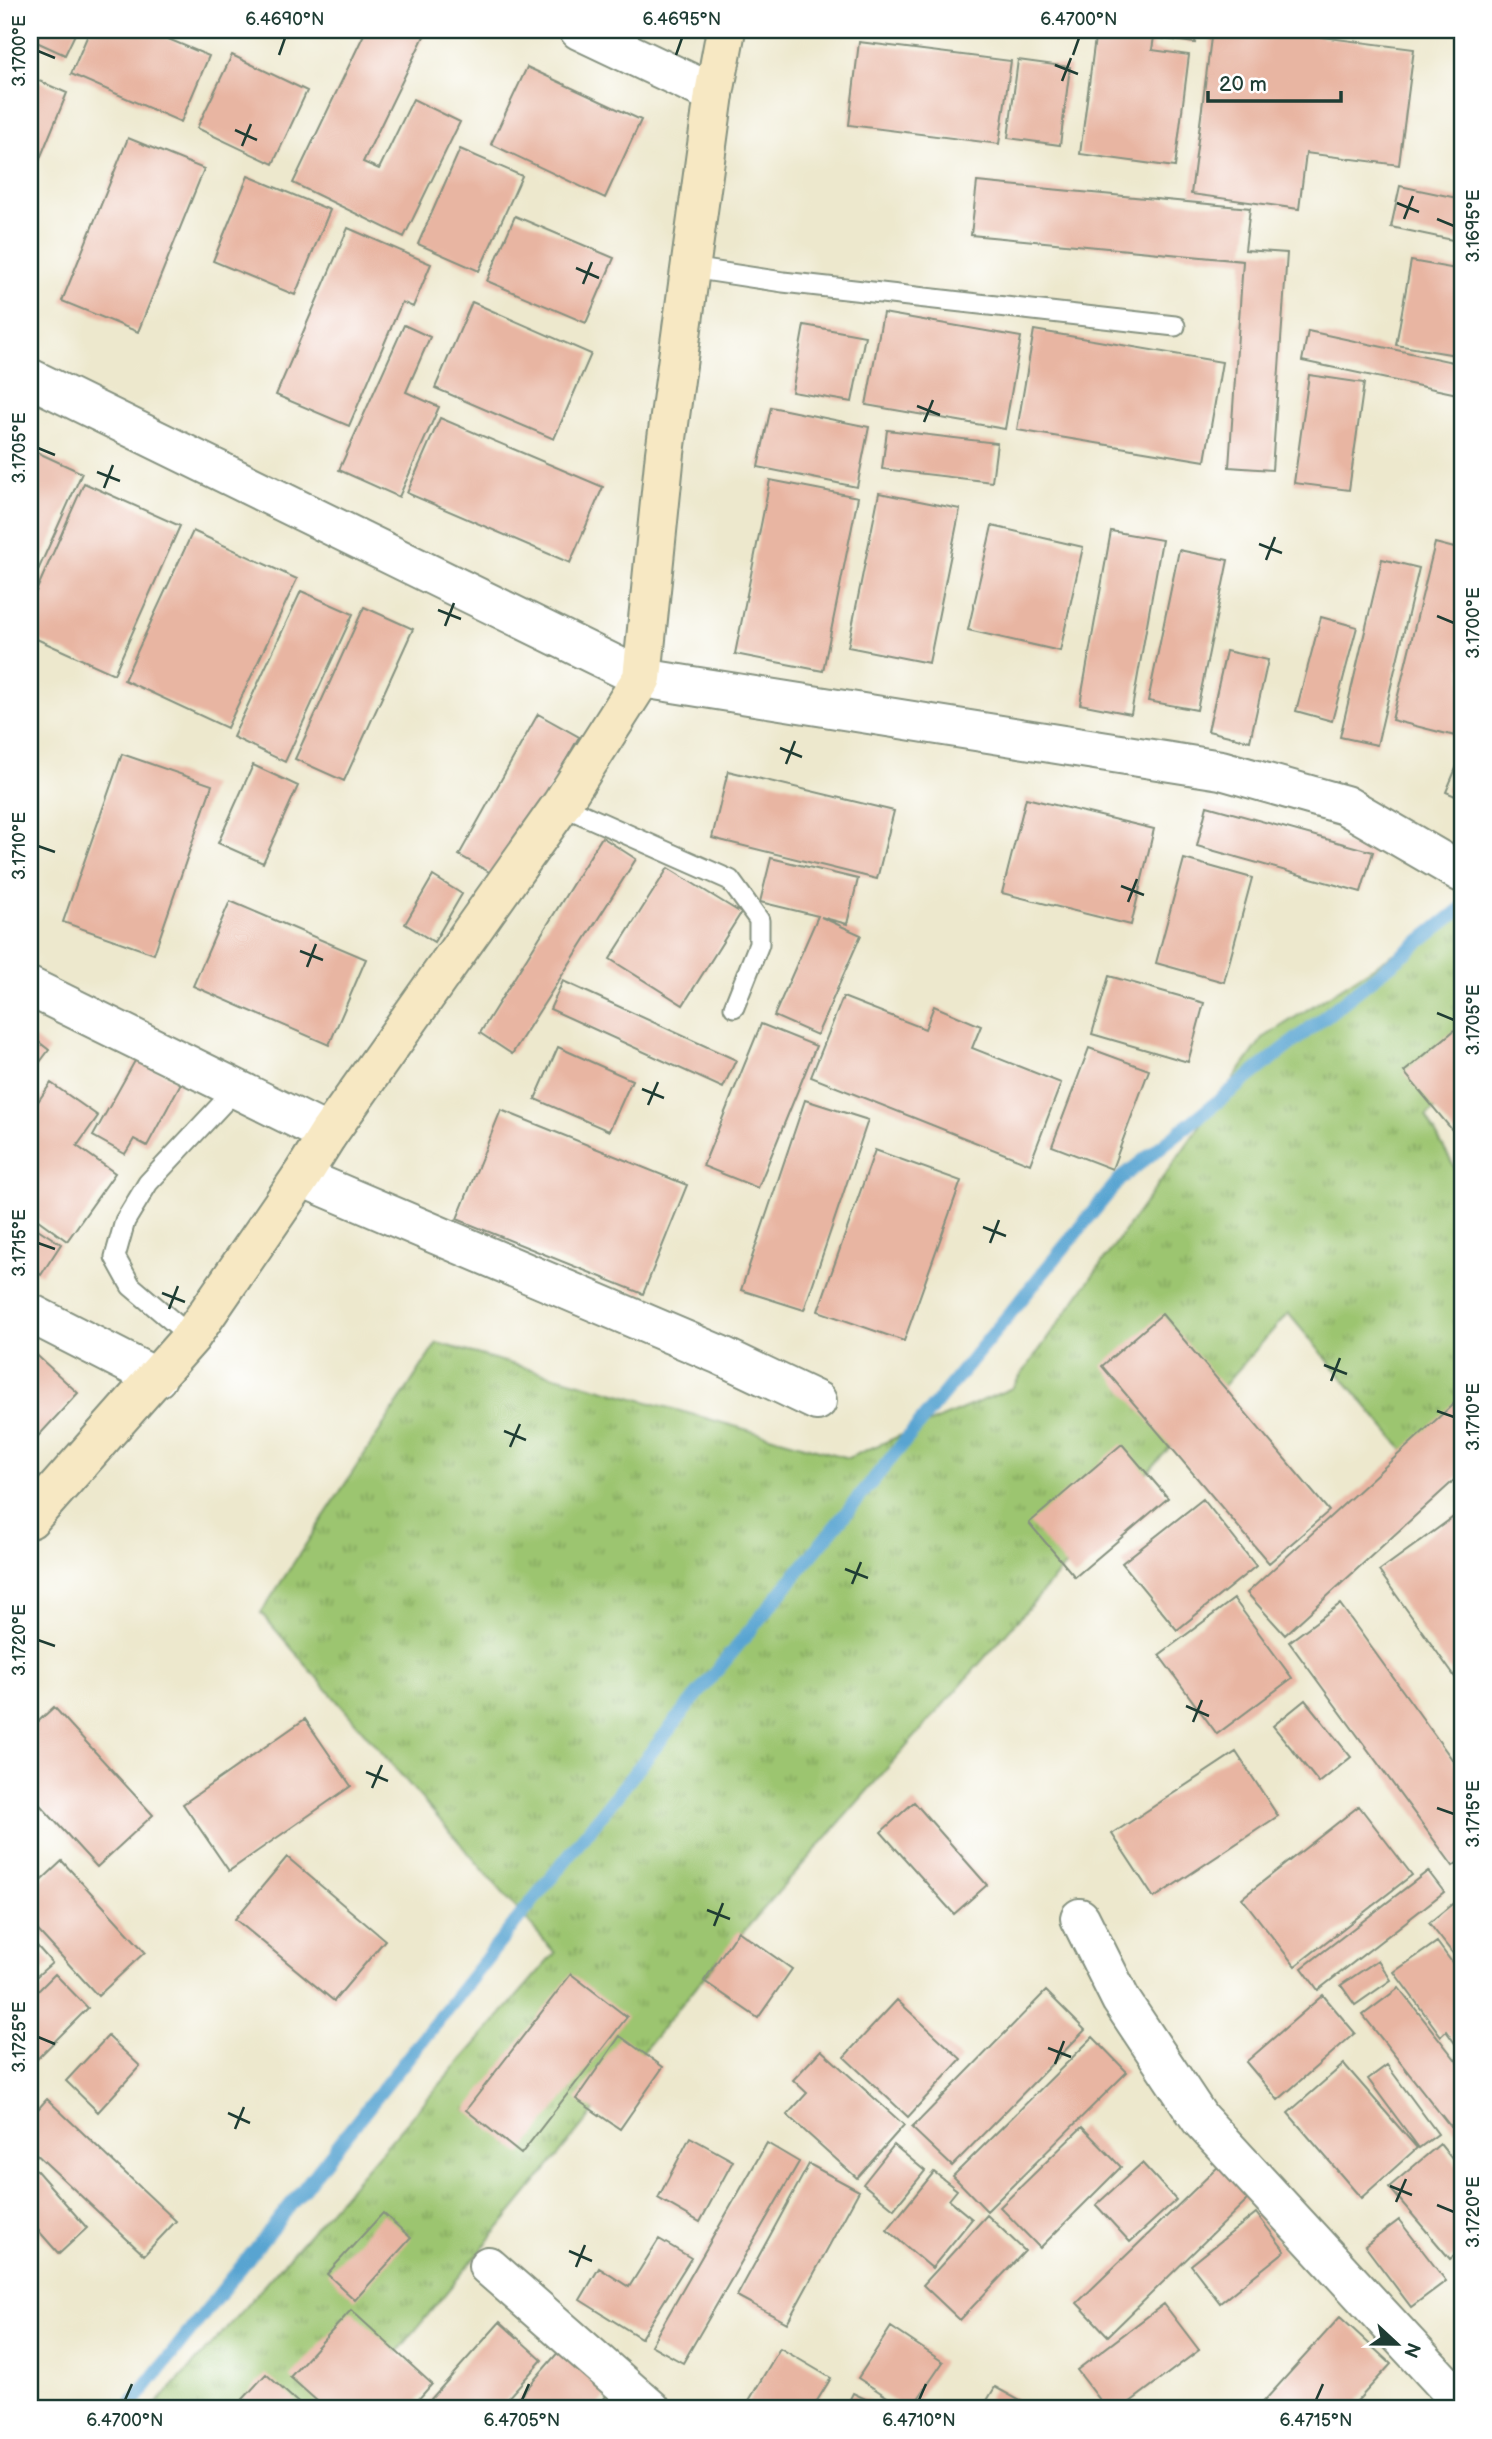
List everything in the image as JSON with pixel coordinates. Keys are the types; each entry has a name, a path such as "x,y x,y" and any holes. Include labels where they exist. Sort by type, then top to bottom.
{"street":[{"path":"579,30 714,94"},
{"path":"30,1519 191,1337 302,1177 328,1134 561,805 642,678 665,453 714,94 726,30"},
{"path":"30,377 642,678 1221,769 1345,804 1462,873"},
{"path":"30,987 328,1134"},
{"path":"302,1177 720,1355 817,1401"},
{"path":"30,1313 157,1378"},
{"path":"1080,1918 1121,2000 1200,2119 1462,2403"},
{"path":"488,2266 651,2409"}],"lane":[{"path":"691,268 783,282 1175,326"},
{"path":"561,805 730,880 759,920 759,944 734,1007"},
{"path":"191,1337 131,1286 115,1257 125,1220 148,1183 236,1089"}],"green space":[{"path":"1462,910 1462,1090 1426,1116 1462,1181 1462,1430 1417,1466 1288,1313 708,1972 351,2409 152,2409 224,2331 555,1953 261,1613 437,1343 848,1458 1012,1388 1263,1038"}],"building":[{"path":"30,30 77,30 65,55 30,39"},
{"path":"90,30 147,30 209,56 181,122 71,74"},
{"path":"366,30 427,30 363,162 379,169 413,99 460,122 404,237 293,183"},
{"path":"995,30 1014,30 1014,34"},
{"path":"1026,30 1071,30 1070,37"},
{"path":"1096,30 1155,30 1152,50 1189,55 1175,167 1080,154"},
{"path":"1160,30 1197,30 1195,43 1159,38"},
{"path":"1212,30 1322,30 1321,37 1414,49 1399,165 1306,153 1299,209 1191,194"},
{"path":"859,42 1011,61 999,144 849,125"},
{"path":"232,55 307,91 273,164 197,128"},
{"path":"1018,60 1070,67 1060,145 1008,138"},
{"path":"527,67 641,120 605,198 491,144"},
{"path":"30,77 67,93 39,161 30,157"},
{"path":"128,138 204,169 138,332 62,301"},
{"path":"460,149 522,176 479,271 418,244"},
{"path":"248,176 330,210 295,295 213,261"},
{"path":"977,182 1250,208 1245,250 1287,253 1272,470 1229,467 1243,261 971,235"},
{"path":"1400,186 1462,199 1462,242 1391,227"},
{"path":"515,216 614,258 586,323 487,281"},
{"path":"348,228 431,264 413,307 402,302 349,426 276,395"},
{"path":"1411,261 1462,270 1462,356 1396,345"},
{"path":"472,302 591,354 554,439 435,388"},
{"path":"883,313 1021,337 1005,429 866,405"},
{"path":"404,325 430,337 406,392 439,407 399,497 339,470"},
{"path":"804,325 865,336 852,402 792,392"},
{"path":"1034,330 1222,362 1205,461 1017,430"},
{"path":"1308,331 1462,364 1462,395 1302,361"},
{"path":"1309,375 1364,383 1349,490 1294,483"},
{"path":"771,407 869,427 857,487 758,467"},
{"path":"440,418 603,487 570,563 407,493"},
{"path":"887,430 997,443 992,482 882,469"},
{"path":"30,449 82,473 30,588"},
{"path":"770,480 858,497 823,671 735,654"},
{"path":"84,483 180,526 114,674 30,636 30,605"},
{"path":"879,493 960,509 929,663 848,647"},
{"path":"992,526 1083,547 1060,651 968,630"},
{"path":"193,531 297,579 227,728 124,680"},
{"path":"1111,531 1162,540 1131,714 1080,704"},
{"path":"1435,543 1462,550 1462,706 1455,736 1392,720"},
{"path":"1179,550 1228,560 1197,710 1148,701"},
{"path":"1382,559 1419,568 1377,745 1340,737"},
{"path":"301,591 353,614 285,762 233,737"},
{"path":"364,607 413,629 344,781 295,759"},
{"path":"1321,617 1357,627 1332,721 1296,711"},
{"path":"1226,651 1268,660 1250,741 1208,731"},
{"path":"538,714 579,737 500,878 459,855"},
{"path":"122,754 212,785 154,954 63,922"},
{"path":"1462,754 1462,799 1446,792"},
{"path":"253,765 298,786 263,863 218,843"},
{"path":"728,771 894,811 877,879 712,838"},
{"path":"1026,798 1154,829 1131,925 1002,893"},
{"path":"1207,806 1373,852 1361,892 1197,846"},
{"path":"602,837 636,859 512,1054 480,1033"},
{"path":"771,858 858,879 847,924 821,917 861,935 817,1035 774,1016 818,916 760,902"},
{"path":"1184,859 1252,878 1224,982 1156,963"},
{"path":"668,868 741,913 683,1005 610,959"},
{"path":"433,876 462,894 434,942 405,924"},
{"path":"230,901 366,959 329,1045 193,986"},
{"path":"1109,976 1204,1003 1188,1062 1092,1034"},
{"path":"563,981 736,1060 723,1088 550,1009"},
{"path":"843,997 925,1029 934,1006 981,1026 972,1048 1061,1083 1030,1164 811,1077"},
{"path":"761,1024 816,1046 758,1188 703,1166"},
{"path":"1462,1024 1462,1142 1404,1072"},
{"path":"30,1035 49,1050 30,1075"},
{"path":"558,1047 632,1080 609,1131 535,1099"},
{"path":"1089,1048 1149,1070 1112,1169 1052,1146"},
{"path":"136,1059 181,1083 147,1146 134,1139 125,1154 93,1136"},
{"path":"51,1083 98,1116 77,1146 115,1173 67,1241 30,1214 30,1113"},
{"path":"805,1100 868,1120 804,1310 741,1290"},
{"path":"501,1110 687,1185 643,1294 457,1219"},
{"path":"875,1150 961,1181 904,1341 818,1311"},
{"path":"30,1224 61,1244 41,1275 30,1269"},
{"path":"1162,1314 1329,1511 1269,1563 1102,1366"},
{"path":"30,1349 78,1393 30,1445"},
{"path":"1462,1396 1462,1473 1285,1635 1247,1593"},
{"path":"1122,1444 1168,1498 1075,1577 1029,1523"},
{"path":"1203,1499 1256,1566 1177,1630 1122,1563"},
{"path":"1459,1513 1462,1518 1462,1687 1379,1571"},
{"path":"1234,1599 1292,1678 1217,1734 1159,1655"},
{"path":"1340,1604 1462,1773 1462,1859 1453,1866 1289,1642"},
{"path":"1305,1700 1351,1757 1319,1783 1273,1726"},
{"path":"54,1707 153,1815 97,1867 30,1794 30,1729"},
{"path":"305,1719 351,1786 229,1871 183,1804"},
{"path":"1236,1752 1278,1816 1154,1898 1112,1834"},
{"path":"914,1802 987,1885 954,1914 881,1832"},
{"path":"1359,1806 1412,1875 1295,1966 1242,1898"},
{"path":"287,1857 385,1940 334,2001 235,1919"},
{"path":"62,1861 145,1952 98,1996 30,1922 30,1891"},
{"path":"1428,1871 1444,1892 1318,1990 1302,1968"},
{"path":"1462,1896 1462,1965 1429,1923"},
{"path":"738,1931 792,1969 758,2018 704,1981"},
{"path":"30,1938 52,1963 30,1982"},
{"path":"1437,1942 1462,1976 1462,2053 1446,2031 1441,2036 1394,1972"},
{"path":"1378,1960 1391,1980 1355,2005 1341,1985"},
{"path":"55,1974 88,2008 30,2066 30,1999"},
{"path":"571,1974 627,2017 521,2154 466,2110"},
{"path":"1399,1988 1462,2068 1462,2124 1454,2131 1363,2015"},
{"path":"1046,1991 1085,2030 952,2166 912,2128"},
{"path":"1323,1995 1355,2033 1278,2100 1246,2062"},
{"path":"897,2000 961,2059 908,2117 844,2057"},
{"path":"108,2036 140,2066 98,2112 66,2081"},
{"path":"620,2036 663,2067 620,2129 576,2099"},
{"path":"1093,2037 1127,2072 987,2211 953,2176"},
{"path":"821,2050 904,2125 857,2178 787,2115 807,2093 793,2080"},
{"path":"1344,2064 1417,2148 1361,2198 1288,2113"},
{"path":"1387,2065 1438,2134 1419,2148 1368,2079"},
{"path":"47,2099 176,2221 144,2255 30,2148 30,2118"},
{"path":"1082,2127 1121,2167 1040,2248 1000,2207"},
{"path":"690,2137 733,2161 700,2222 658,2198"},
{"path":"767,2143 799,2162 683,2363 651,2345"},
{"path":"1440,2144 1462,2171 1462,2249 1450,2259 1389,2187"},
{"path":"894,2145 925,2171 894,2209 863,2184"},
{"path":"30,2163 87,2228 59,2254 30,2221"},
{"path":"1142,2163 1176,2200 1130,2242 1096,2205"},
{"path":"1222,2163 1253,2194 1108,2336 1077,2303"},
{"path":"809,2164 859,2191 787,2323 737,2296"},
{"path":"934,2172 957,2190 949,2200 972,2219 932,2268 887,2230"},
{"path":"383,2213 411,2238 355,2300 327,2274"},
{"path":"1256,2213 1285,2251 1220,2303 1191,2265"},
{"path":"987,2215 1025,2251 960,2320 923,2285"},
{"path":"1399,2220 1446,2281 1411,2307 1365,2246"},
{"path":"659,2239 691,2258 641,2338 580,2300 599,2268 629,2287"},
{"path":"1164,2304 1199,2350 1121,2409 1107,2409 1077,2370"},
{"path":"351,2310 432,2384 410,2409 326,2409 290,2377"},
{"path":"1340,2317 1391,2364 1350,2409 1257,2409"},
{"path":"500,2322 542,2360 498,2409 422,2409"},
{"path":"891,2327 943,2362 911,2409 906,2409 858,2378"},
{"path":"567,2342 616,2385 595,2409 509,2409"},
{"path":"780,2348 831,2378 812,2409 744,2409"},
{"path":"266,2374 305,2409 234,2409"},
{"path":"995,2387 1035,2409 982,2409"},
{"path":"853,2393 886,2409 845,2409"}],"waterway":[{"path":"128,2409 687,1707 1120,1179 1462,908"}]}
